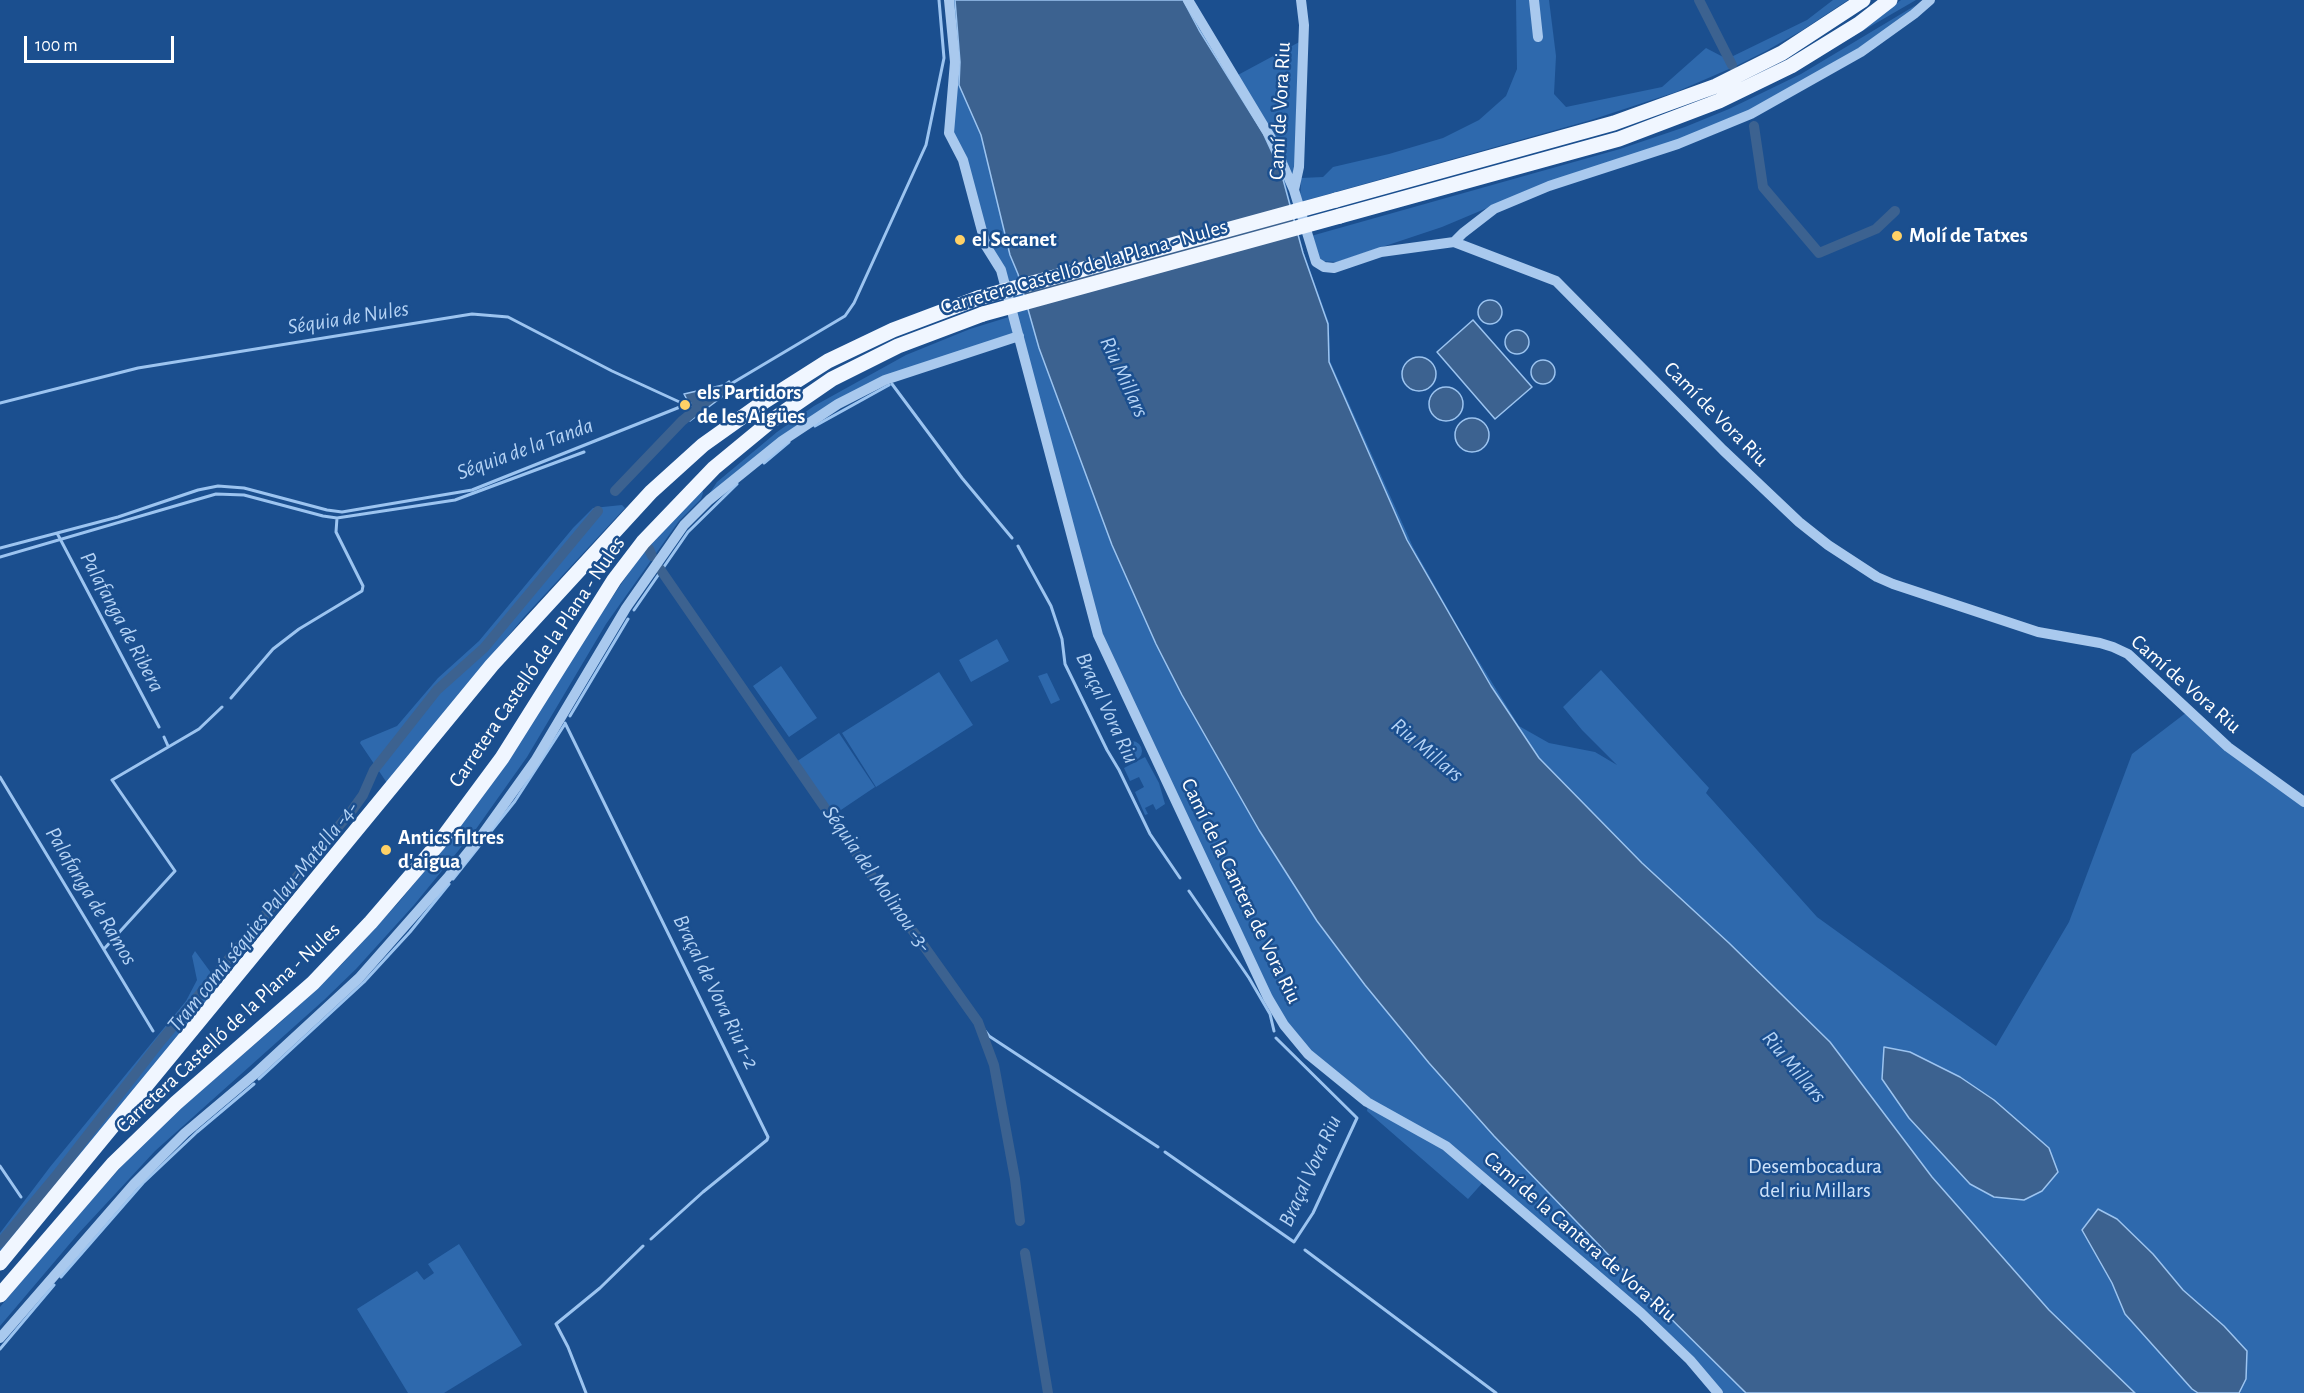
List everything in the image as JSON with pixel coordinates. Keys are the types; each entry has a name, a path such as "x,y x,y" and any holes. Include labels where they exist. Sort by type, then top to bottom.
{"main road":[{"name":"Carretera Castelló de la Plana - Nules","path":"0,1263 492,665 651,492 703,445 762,403 828,361 893,330 978,298 1614,123 1716,86 1782,53 1863,0"},
{"name":"Carretera Castelló de la Plana - Nules","path":"0,1295 113,1164 176,1103 314,983 371,922 439,843 502,758 614,580 643,542 714,468 771,422 832,379 897,346 983,314 1619,139 1719,102 1791,66 1859,24 1890,0"}],"street":[{"name":"Camí de la Cantera de Vora Riu","path":"950,0 955,62 949,134 963,160 987,246 1001,270 1098,635 1268,998 1284,1025 1308,1054 1367,1102 1446,1146 1464,1160 1641,1313 1690,1360 1718,1393"},
{"path":"1188,0 1267,131 1294,190"},
{"name":"Camí de Vora Riu","path":"1301,0 1304,25 1299,167 1294,190 1316,262 1324,267 1334,268 1381,252 1454,242 1556,281 1778,503 1799,522 1855,563 1877,577 1916,592 2038,632 2100,643 2128,654 2228,747 2304,802"},
{"path":"1534,0 1538,37"},
{"path":"1454,242 1494,209 1549,186 1678,144 1751,114 1862,52 1930,0"},
{"path":"0,1338 134,1184 185,1133 255,1074 359,978 449,876 482,835 535,761 626,608 684,525 709,500 782,441 838,404 885,380 1019,336"}],"green space":[{"name":"Riu Millars","path":"952,0 1184,0 1264,133 1283,173 1300,242 1329,323 1330,361 1413,547 1465,639 1519,726 1549,743 1595,752 1617,765 1563,707 1601,670 1709,788 1706,793 1817,917 1996,1046 2069,922 2132,754 2187,712 2304,804 2304,1393 1722,1393 1447,1145 1368,1101 1326,1068 1285,1024 1106,650 988,241 953,133"},
{"path":"1516,0 1549,0 1556,56 1554,94 1566,107 1662,87 1706,48 1727,59 1807,20 1833,0 1848,0 1766,51 1676,92 1591,120 1300,202 1301,178 1323,177 1333,167 1443,138 1479,120 1506,96 1517,69"},
{"path":"1901,0 1916,0 1840,44 1872,22"},
{"path":"1916,5 1901,21 1824,70 1744,114 1674,142 1542,185 1442,227 1337,262 1320,261 1311,236 1620,149 1685,127 1729,109 1801,74"},
{"path":"1303,40 1294,187 1236,76"},
{"path":"1012,316 1017,334 839,402 706,499 717,482 777,432 814,406 906,355 970,329"},
{"path":"702,489 701,499 679,521 606,624 527,757 476,829 414,905 356,969 324,1000 155,1151 78,1234 0,1326 0,1307 135,1151 284,1019 342,964 399,902 437,856 645,550"},
{"path":"622,505 625,508 523,618 387,783 360,743 361,741 397,726 438,678 479,641 573,528 593,508"},
{"path":"997,639 1009,661 971,682 959,660"},
{"path":"781,666 817,718 789,737 753,686"},
{"path":"939,672 973,725 876,787 842,733"},
{"path":"1047,673 1060,700 1051,704 1038,676"},
{"path":"839,733 875,787 832,816 796,762"},
{"path":"1132,741 1139,744 1142,751 1139,758 1132,761 1125,758 1122,751 1125,744"},
{"path":"1145,757 1159,783 1165,804 1156,810 1153,804 1145,808 1148,814 1145,815 1135,792 1144,787 1139,777 1130,781 1124,768"},
{"path":"195,951 220,985 0,1254 0,1233 50,1167 186,1001 197,980 192,956"},
{"path":"1368,1104 1446,1146 1485,1180 1468,1199 1367,1111"},
{"path":"459,1244 522,1345 444,1393 408,1393 357,1309 417,1271 424,1280 434,1273 428,1264"}],"water":[{"name":"Riu Millars","path":"955,0 1183,0 1263,133 1281,172 1303,253 1328,324 1329,362 1407,540 1491,686 1539,758 1642,863 1729,943 1830,1042 1932,1177 2049,1310 2135,1393 1746,1393 1652,1300 1494,1136 1429,1063 1365,985 1317,921 1259,830 1182,695 1156,644 1112,545 1039,348 1018,274 1010,255 981,135 959,85 960,62"},
{"path":"1490,300 1498,304 1502,312 1498,320 1490,324 1482,320 1478,312 1482,304"},
{"path":"1473,320 1532,387 1495,419 1437,352"},
{"path":"1517,330 1525,334 1529,342 1525,350 1517,354 1509,350 1505,342 1509,334"},
{"path":"1419,357 1431,362 1436,374 1431,386 1419,391 1407,386 1402,374 1407,362"},
{"path":"1543,360 1551,364 1555,372 1551,380 1543,384 1535,380 1531,372 1535,364"},
{"path":"729,381 734,388 690,421 686,413 692,409 684,394 723,385"},
{"path":"1446,387 1458,392 1463,404 1458,416 1446,421 1434,416 1429,404 1434,392"},
{"path":"1472,418 1484,423 1489,435 1484,447 1472,452 1460,447 1455,435 1460,423"},
{"path":"1884,1047 1910,1052 1960,1077 1994,1100 2049,1148 2058,1172 2042,1191 2024,1200 1994,1197 1970,1184 1909,1118 1882,1079"},
{"path":"2098,1209 2117,1219 2153,1254 2183,1290 2224,1326 2247,1351 2246,1379 2239,1393 2198,1393 2192,1389 2125,1314 2112,1283 2082,1230"}],"waterway":[{"name":"Séquia de la Tanda","path":"729,385 845,316 854,303 926,145 944,58 939,0"},
{"path":"1699,0 1732,65"},
{"path":"1754,126 1763,187 1819,253 1876,229 1895,211"},
{"name":"Séquia de Nules","path":"0,403 138,368 472,314 508,317 612,371 686,405"},
{"name":"Braçal Vora Riu","path":"892,384 962,478 1012,538"},
{"name":"Braçal de Vora Riu 1-2","path":"815,426 889,385"},
{"name":"Séquia de la Tanda","path":"0,548 118,517 198,490 218,486 244,488 342,512 472,490 690,403"},
{"path":"615,491 682,421 697,409"},
{"name":"Braçal de Vora Riu 1-2","path":"764,463 789,442"},
{"path":"0,557 216,494 244,495 337,518 455,500 584,452"},
{"name":"Braçal de Vora Riu 1-2","path":"634,610 688,532 737,484"},
{"name":"Tram comú séquies Palau-Matella -4-","path":"0,1243 55,1177 160,1042 353,809 363,795 374,770 437,690 484,648 598,511"},
{"path":"231,698 273,649 299,629 362,591 363,586 336,532 337,518"},
{"name":"Palafanga de Ribera","path":"57,533 159,727"},
{"name":"Braçal Vora Riu","path":"1018,546 1051,606 1062,639 1065,664 1150,834 1180,878"},
{"name":"Séquia del Molinou -3-","path":"649,549 652,556"},
{"name":"Séquia del Molinou -3-","path":"660,569 892,905 978,1022 994,1065 1015,1179 1020,1221"},
{"name":"Braçal de Vora Riu 1-2","path":"570,716 628,619"},
{"path":"104,949 175,871 112,780 199,729 222,707"},
{"name":"Braçal de Vora Riu 1-2","path":"565,723 768,1137 651,1239"},
{"path":"453,879 515,801 565,724"},
{"name":"Palafanga de Ribera","path":"164,737 168,746"},
{"name":"Palafanga de Ramos","path":"0,777 153,1031"},
{"path":"259,1079 364,982 410,932 449,884"},
{"name":"Braçal Vora Riu","path":"1189,891 1249,978 1270,1014 1274,1031"},
{"path":"978,1022 989,1036 1158,1147"},
{"name":"Braçal Vora Riu","path":"1276,1038 1357,1118 1313,1213 1294,1242"},
{"path":"61,1277 143,1183 197,1132 254,1084"},
{"path":"1165,1152 1294,1242"},
{"path":"0,1166 21,1197"},
{"name":"Braçal de Vora Riu 1-2","path":"586,1393 568,1347 556,1324 600,1288 643,1246"},
{"path":"1305,1250 1496,1393"},
{"name":"Séquia del Molinou -3-","path":"1025,1253 1048,1393"},
{"path":"0,1349 54,1285"}],"place":[{"name":"Molí de Tatxes","path":"1897,236"},
{"name":"el Secanet","path":"960,240"},
{"name":"els Partidors de les Aigües","path":"685,405"},
{"name":"Antics filtres d'aigua","path":"386,850"}],"park label":[{"name":"Desembocadura del riu Millars","path":"1815,1179"}]}
